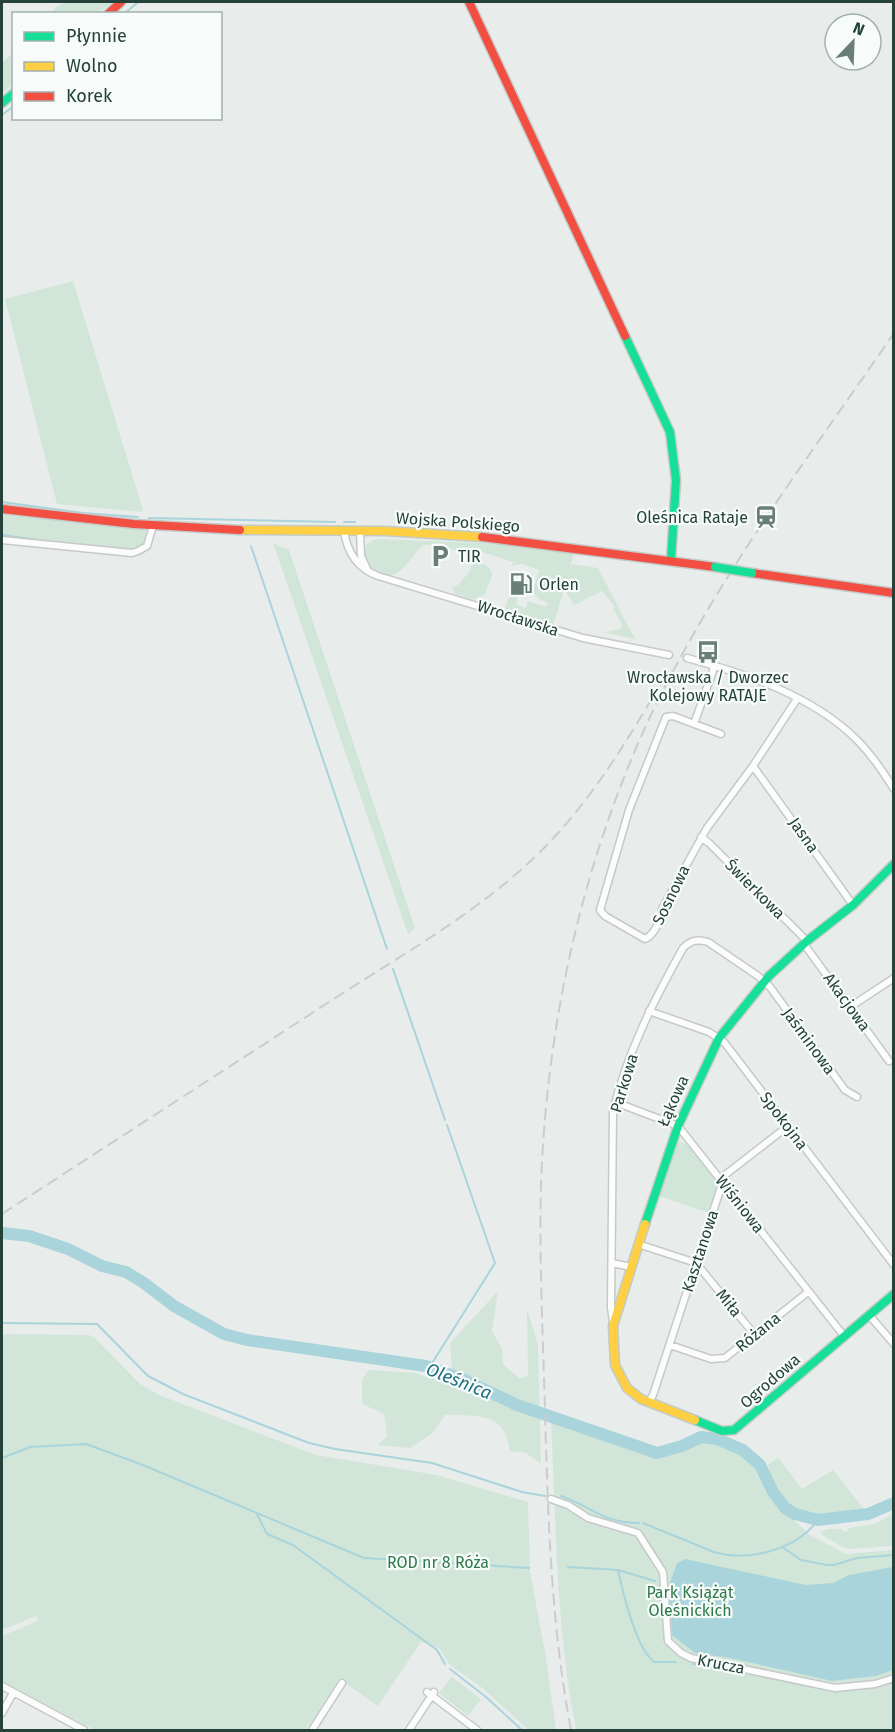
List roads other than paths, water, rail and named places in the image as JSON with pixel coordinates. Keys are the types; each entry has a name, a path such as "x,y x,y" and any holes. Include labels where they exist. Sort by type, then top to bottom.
{"main road":[{"path":"469,2 670,432 677,487 670,561"},
{"name":"Wojska Polskiego","path":"2,510 153,526 408,532 515,540 894,593"},
{"name":"Łąkowa","path":"649,1402 627,1388 618,1372 614,1355 613,1326 678,1126 719,1038 764,981 853,905 894,864"},
{"name":"Ogrodowa","path":"649,1402 722,1431 734,1430 894,1294"}],"street":[{"path":"2,540 132,553 147,546 153,526"},
{"path":"344,531 350,552 361,567 369,572"},
{"path":"360,531 361,556 369,572"},
{"name":"Wrocławska","path":"369,572 573,635 669,654"},
{"path":"687,658 762,680 797,699 850,733 866,750 894,789"},
{"path":"694,724 715,665"},
{"name":"Sosnowa","path":"721,734 669,716 664,721 629,810 600,905 601,914 642,938 649,938 701,837 753,766 797,699"},
{"name":"Jasna","path":"753,766 853,905"},
{"path":"884,774 894,777"},
{"name":"Świerkowa","path":"701,837 806,943"},
{"name":"Parkowa","path":"613,1326 611,1306 613,1111 649,1011 683,948 695,941 708,942 764,981"},
{"name":"Akacjowa","path":"806,943 889,1061"},
{"path":"850,1007 894,978"},
{"name":"Jaśminowa","path":"764,981 845,1090 857,1097"},
{"name":"Spokojna","path":"649,1011 708,1032 728,1046 894,1265"},
{"path":"615,1102 678,1126"},
{"name":"Wiśniowa","path":"678,1126 844,1336"},
{"name":"Kasztanowa","path":"649,1402 670,1345 725,1175 788,1126"},
{"path":"638,1244 696,1263"},
{"path":"612,1263 630,1268"},
{"name":"Miła","path":"696,1263 754,1334"},
{"name":"Różana","path":"670,1345 718,1360 725,1358 808,1292"},
{"path":"869,1315 894,1344"},
{"name":"Krucza","path":"551,1499 568,1505 588,1518 638,1533 663,1572 668,1641 681,1653 691,1658 835,1688 875,1684 894,1678"},
{"path":"312,1731 342,1683"},
{"path":"2,1686 84,1731"},
{"path":"2,1713 13,1693"},
{"path":"409,1731 431,1693 477,1731"}],"water":[{"path":"685,1559 806,1585 833,1583 849,1575 893,1567 893,1670 876,1676 832,1681 730,1658 695,1653 672,1635 669,1585 677,1563"}],"waterway":[{"path":"126,12 138,2"},
{"path":"2,115 12,108"},
{"path":"2,502 83,513 138,517"},
{"path":"149,518 335,522"},
{"path":"344,522 355,522"},
{"path":"2,535 38,540"},
{"path":"251,546 387,949"},
{"path":"393,969 445,1120"},
{"path":"429,1368 495,1263 447,1125"},
{"name":"Oleśnica","path":"2,1233 29,1236 68,1249 102,1266 126,1272 174,1306 224,1334 247,1340 426,1366 464,1380 517,1405 657,1453 682,1446 701,1437 717,1439 743,1450 760,1465 773,1492 785,1508 795,1514 818,1520 868,1514 894,1503"},
{"path":"2,1323 97,1324 148,1376 183,1394 309,1443 432,1463 522,1492 545,1496"},
{"path":"2,1458 30,1447 86,1444 143,1465 364,1558 529,1568"},
{"path":"561,1496 606,1517 639,1523"},
{"path":"257,1514 267,1534 293,1545 437,1650 445,1664"},
{"path":"643,1523 714,1552 742,1555 756,1554 784,1546 809,1530 818,1520"},
{"path":"782,1547 801,1560 827,1565 857,1558 894,1555"},
{"path":"568,1567 618,1570 655,1581"},
{"path":"618,1570 631,1619 647,1655 654,1662 676,1662"},
{"path":"693,1664 729,1670"},
{"path":"450,1669 486,1697 522,1730"}],"railway":[{"path":"571,1730 559,1651 549,1531 541,1299 541,1187 544,1127 551,1066 572,946 605,829 650,717 676,666 764,520 894,333"},
{"path":"2,1214 439,932 493,893 542,850 573,816 614,760 651,700"}],"place":[{"name":"Oleśnica Rataje","path":"766,517"},
{"name":"TIR","path":"440,556"},
{"name":"Orlen","path":"521,584"},
{"name":"Wrocławska / Dworzec Kolejowy RATAJE","path":"708,652"}],"park label":[{"name":"ROD nr 8 Róża","path":"438,1562"},
{"name":"Park Książąt Oleśnickich","path":"690,1601"}]}
